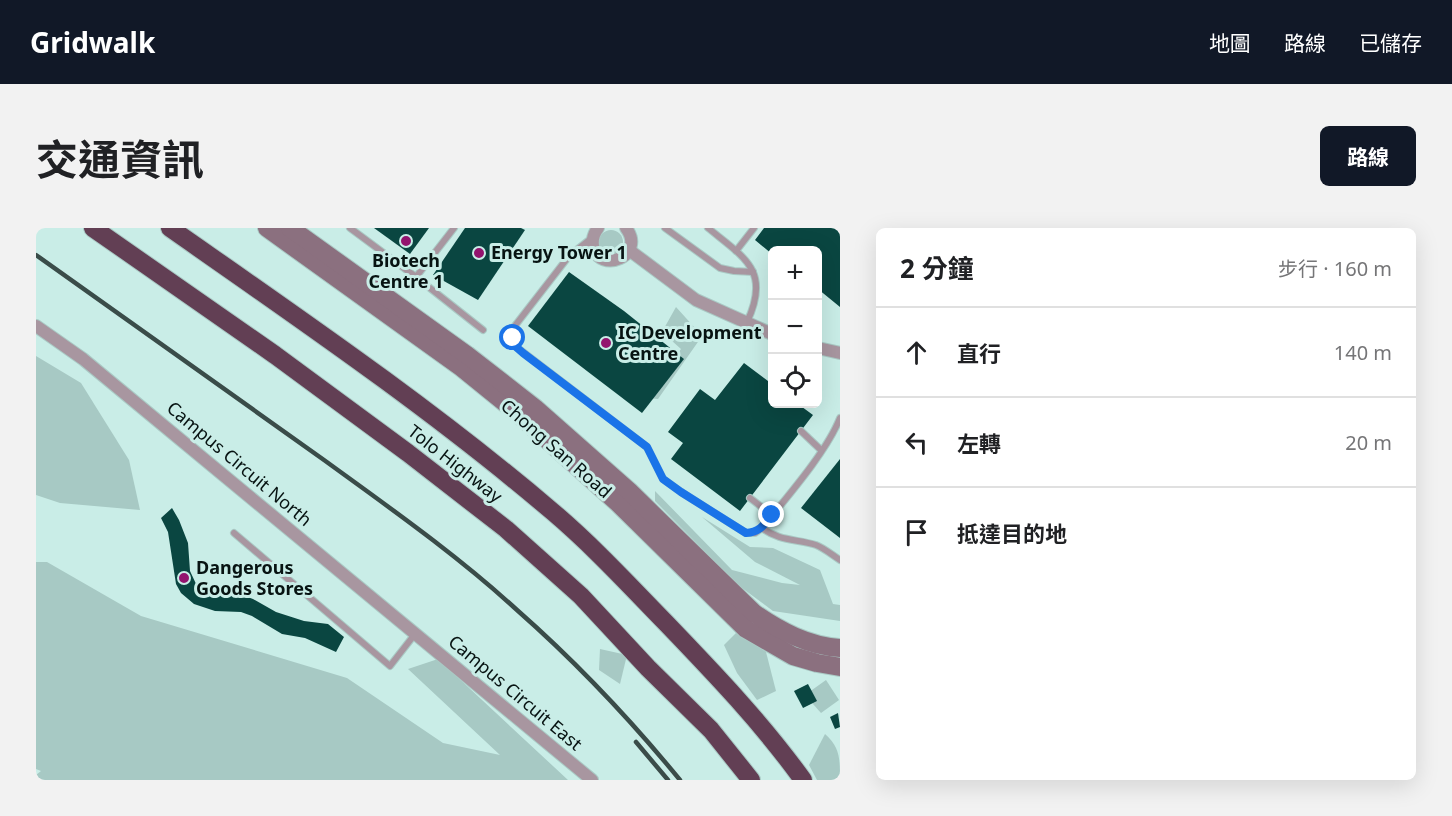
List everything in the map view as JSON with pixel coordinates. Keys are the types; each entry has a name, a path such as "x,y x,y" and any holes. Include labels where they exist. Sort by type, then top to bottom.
{"highway":[{"name":"Tolo Highway","path":"93,228 284,362 408,453 506,529 581,596 648,668 711,730 752,780"},
{"name":"Tolo Highway","path":"170,228 300,319 491,461 554,513 627,583 721,680 772,739 803,780"}],"main road":[{"name":"Chong San Road","path":"267,228 462,368 520,415 619,504 726,611 756,636 793,656 840,667"},
{"name":"Chong San Road","path":"290,228 467,355 535,408 629,491 754,613 801,640 826,647 840,648"}],"street":[{"path":"593,231 594,249 602,259 615,260 621,259 630,250 631,237 626,228"},
{"path":"630,250 696,300 768,332"},
{"name":"Campus Circuit North","path":"36,326 83,359 415,634"},
{"path":"822,349 840,353"},
{"name":"Campus Circuit East","path":"415,634 592,780"}],"lane":[{"path":"350,228 483,330"},
{"path":"416,277 454,228"},
{"path":"665,228 720,268 734,272 753,272"},
{"path":"708,228 736,251 753,272 758,291 755,305 746,324"},
{"path":"736,251 754,228"},
{"path":"593,231 568,256 514,327 515,346 647,447 663,479 746,533 755,532 762,528 821,450 840,418"},
{"path":"801,431 821,450"},
{"path":"750,498 772,515"},
{"path":"762,528 783,540 819,546 840,560"},
{"path":"234,533 390,666 415,634"}],"shaded area":[{"path":"611,230 620,233 623,242 620,251 611,254 602,251 599,242 602,233"},
{"path":"676,307 695,328 700,339 658,399 647,398 681,349 662,332"},
{"path":"36,356 81,383 129,460 140,510 60,503 36,495"},
{"path":"655,491 732,570 782,583 800,585 755,562 702,517 750,547 773,548 820,570 833,604 840,605 840,621 773,611 738,585 655,501"},
{"path":"36,562 47,562 141,616 347,678 443,743 500,755 408,669 438,659 568,780 36,780 36,775 41,771 36,769"},
{"path":"737,632 766,652 776,691 757,700 737,673 724,645"},
{"path":"600,649 627,655 620,684 599,670"},
{"path":"826,680 839,700 821,713 805,695"},
{"path":"825,734 834,744 838,754 840,780 817,780 809,765"}],"building":[{"name":"Biotech Centre 1","path":"374,228 429,228 410,254"},
{"name":"Energy Tower 1","path":"465,228 521,228 525,230 478,300 433,275"},
{"path":"764,228 840,228 840,307 822,292 822,246 768,246 768,251 755,240"},
{"name":"IC Development Centre","path":"569,272 624,311 684,359 642,413 528,326"},
{"path":"744,363 768,381 768,408 803,408 813,415 740,511 671,459 683,443 668,432 700,389 715,400"},
{"path":"840,459 840,538 801,508"},
{"name":"Dangerous Goods Stores","path":"172,508 188,543 190,571 197,586 212,592 234,592 253,599 276,612 304,621 328,624 344,637 336,652 305,638 282,634 241,612 215,611 194,604 181,593 176,584 168,532 161,518"},
{"path":"808,684 817,701 803,708 794,691"},
{"path":"838,713 840,727 835,729 830,717"}],"railway":[{"path":"36,255 324,460 471,570 581,671 642,735 680,780"},
{"path":"636,742 668,780"}],"place":[{"name":"Biotech Centre 1","path":"406,241"},
{"name":"Energy Tower 1","path":"479,253"},
{"name":"IC Development Centre","path":"606,343"},
{"name":"Dangerous Goods Stores","path":"184,578"}],"route":[{"path":"513,338 515,346 523,353 647,447 663,479 681,492 746,533 762,528 772,515"}]}
